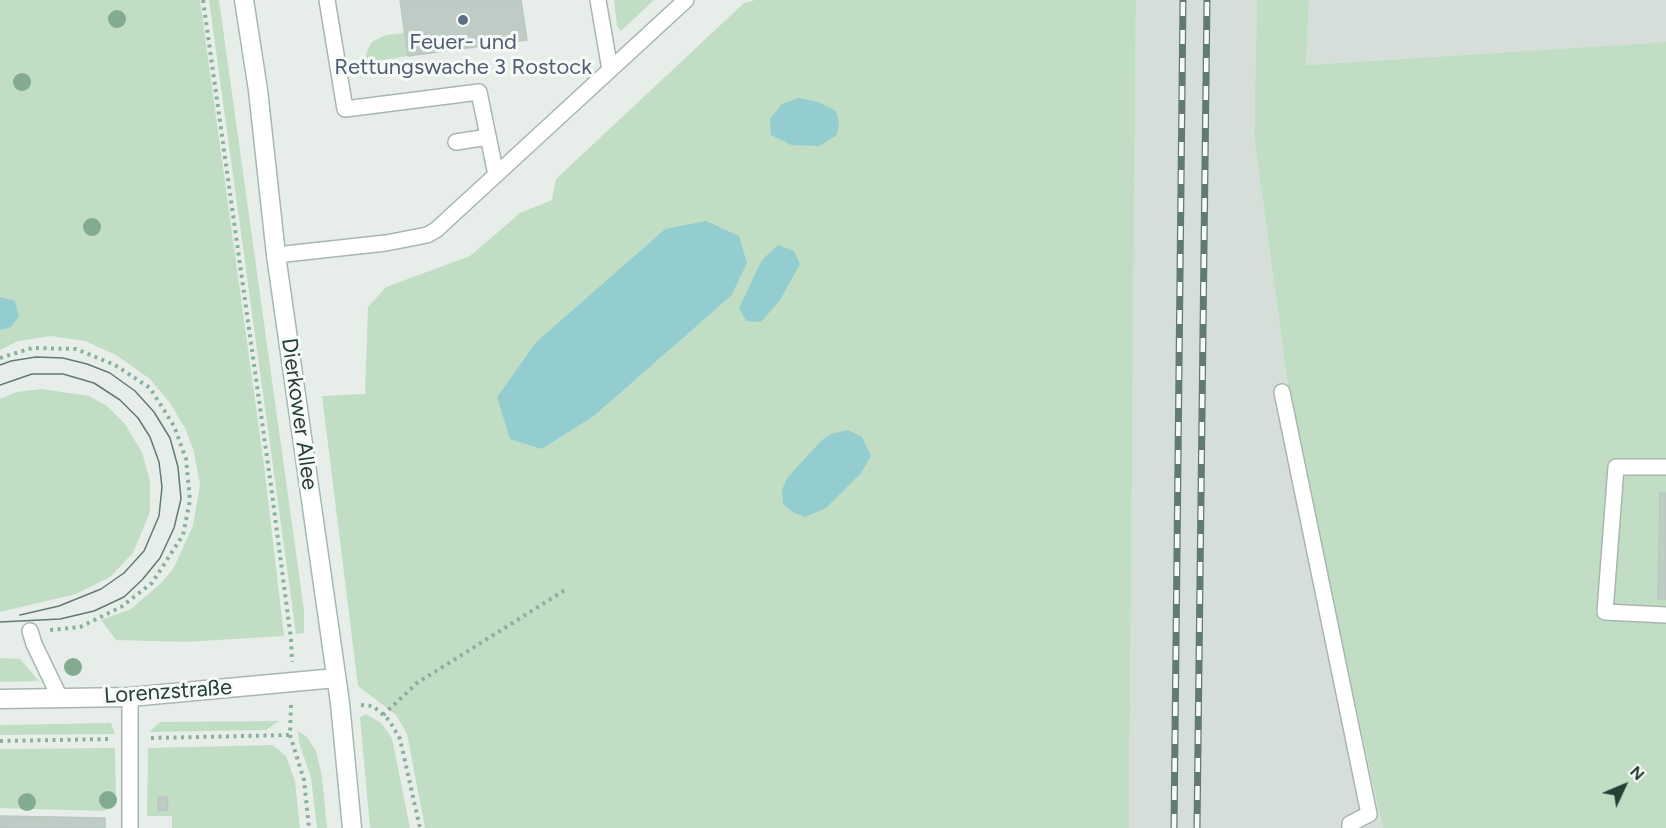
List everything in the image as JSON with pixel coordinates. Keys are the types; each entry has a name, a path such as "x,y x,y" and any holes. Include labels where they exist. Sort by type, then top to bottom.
{"main road":[{"name":"Dierkower Allee","path":"244,0 258,90 276,255 340,704 352,828"},
{"name":"Lorenzstraße","path":"0,699 130,697 336,678"}],"lane":[{"path":"327,0 345,109 479,92 496,175"},
{"path":"598,0 610,70"},
{"path":"276,255 386,243 427,235 436,230 686,0"},
{"path":"456,142 488,137"},
{"path":"1282,392 1369,814 1350,824 1350,828"},
{"path":"1666,467 1616,467 1605,612 1666,615"},
{"path":"30,631 60,698"},
{"path":"130,697 130,828"}],"path":[{"path":"202,0 290,627 292,683 290,735 304,780 309,828"},
{"path":"0,358 32,348 76,349 115,364 150,388 174,426 186,459 190,500 183,535 152,583 121,608 80,627 30,631"},
{"path":"383,716 417,683 565,590"},
{"path":"340,704 373,706 389,720 400,739 420,828"}],"shaded area":[{"path":"1136,0 1257,0 1254,135 1294,431 1383,828 1129,828"},
{"path":"1309,0 1666,0 1666,42 1306,65"}],"green space":[{"path":"0,0 200,0 264,465 284,636 184,642 116,640 101,620 131,609 161,583 173,569 193,526 200,485 194,452 186,430 170,403 150,379 116,355 85,341 51,336 18,341 0,350"},
{"path":"209,0 219,0 304,610 304,633 296,634"},
{"path":"614,0 654,0 621,31 617,26"},
{"path":"755,0 1136,0 1129,828 425,828 407,734 396,715 358,686 322,396 365,394 368,307 386,287 470,256 520,213 552,200 556,179 744,3","holes":["665,229 731,296 594,416 542,449 497,397 536,342"]},
{"path":"1257,0 1309,0 1306,65 1666,42 1666,828 1383,828 1294,431 1254,135"},
{"path":"405,33 408,56 364,63 372,42 386,35"},
{"path":"42,389 89,396 107,406 125,424 142,452 150,481 150,512 133,553 110,577 76,594 0,612 0,399 16,392"},
{"path":"0,658 20,659 39,681 0,682"},
{"path":"366,714 381,723 392,738 410,828 370,828 360,717"},
{"path":"279,721 266,730 149,732 160,722"},
{"path":"111,723 115,734 0,735 0,725"},
{"path":"298,731 307,737 316,751 322,776 327,828 317,828 311,778 299,742"},
{"path":"273,745 286,756 295,781 300,828 172,828 172,816 147,816 148,748"},
{"path":"115,748 116,799 105,811 0,808 0,749"}],"water":[{"path":"799,98 818,102 836,111 839,122 837,135 819,146 791,145 771,135 770,119 782,104"},
{"path":"706,221 739,236 747,263 731,296 594,416 542,449 510,439 497,397 536,342 665,229"},
{"path":"778,245 794,251 800,264 780,300 761,322 746,321 739,308 762,260"},
{"path":"0,297 15,301 19,316 11,327 0,330"},
{"path":"848,430 862,437 871,456 861,473 826,508 805,517 794,513 783,504 782,490 787,478 822,440 831,434"}],"building":[{"name":"Feuer- und Rettungswache 3 Rostock","path":"400,0 521,0 527,40 408,56"},
{"path":"1660,493 1666,493 1666,599 1658,599"},
{"path":"158,797 167,797 168,810 158,811"},
{"path":"0,816 105,818 105,828 0,828"}],"tram line":[{"path":"0,365 36,357 63,358 110,373 135,391 154,412 170,438 178,467 181,499 174,528 160,558 124,597 94,611 60,619 0,622"},
{"path":"0,385 32,374 63,374 94,383 120,400 138,418 150,437 159,462 162,487 159,516 144,551 124,573 101,589 59,606 20,615"}],"railway":[{"path":"1174,828 1183,0"},
{"path":"1197,828 1207,0"}],"place":[{"name":"Feuer- und Rettungswache 3 Rostock","path":"463,20"}]}
